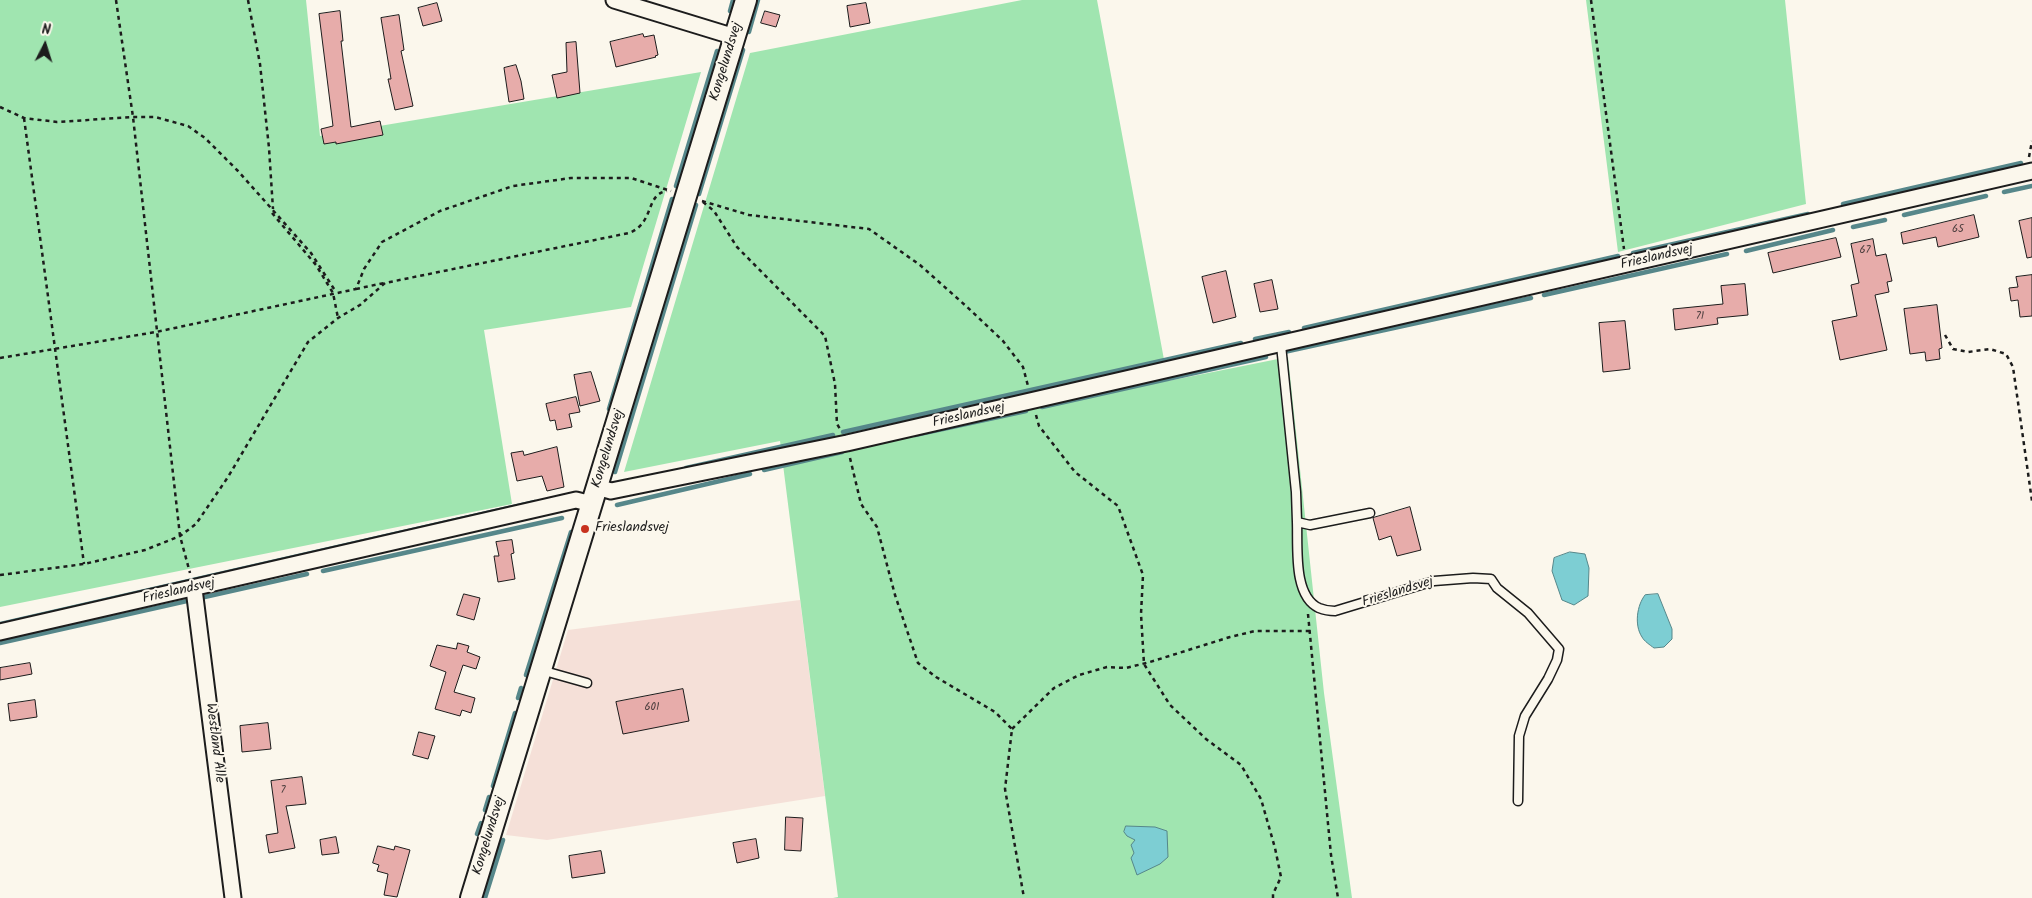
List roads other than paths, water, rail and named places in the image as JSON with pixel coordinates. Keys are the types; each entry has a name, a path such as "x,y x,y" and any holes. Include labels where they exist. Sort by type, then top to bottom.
{"street":[{"path":"614,0 734,37"},
{"name":"Kongelundsvej","path":"471,898 746,0"},
{"name":"Frieslandsvej","path":"0,632 194,589 611,491 847,443 1281,345 2032,171"},
{"name":"Westland Alle","path":"194,589 233,898"}],"lane":[{"path":"1281,345 1296,492 1297,522 1310,525 1370,513"},
{"name":"Frieslandsvej","path":"1297,522 1300,582 1305,597 1320,608 1335,611 1434,581 1473,578 1491,579 1497,588 1528,613 1559,648 1557,660 1548,679 1525,716 1520,736 1518,802"},
{"path":"541,670 587,683"}],"water":[{"path":"1570,552 1585,554 1589,568 1588,596 1574,605 1562,600 1552,571 1554,558"},
{"path":"1658,594 1672,629 1672,639 1664,647 1654,648 1644,640 1637,621 1640,604 1645,595"},
{"path":"1126,826 1155,827 1167,831 1168,857 1160,864 1137,875 1131,858 1134,853 1131,845 1135,840 1124,832"}],"waterway":[{"path":"730,11 733,0"},
{"path":"749,32 758,0"},
{"path":"699,194 743,50"},
{"path":"676,186 717,51"},
{"path":"1843,204 2021,163"},
{"path":"2004,192 2032,186"},
{"path":"1904,215 1986,196"},
{"path":"609,409 672,199"},
{"path":"615,472 696,205"},
{"path":"1633,253 1808,214"},
{"path":"1853,227 1885,220"},
{"path":"1746,251 1833,230"},
{"path":"1544,295 1727,254"},
{"path":"1304,328 1618,256"},
{"path":"1284,352 1531,298"},
{"path":"1255,339 1289,332"},
{"path":"843,432 1241,343"},
{"path":"1042,407 1266,357"},
{"path":"915,435 1026,411"},
{"path":"686,468 833,435"},
{"path":"764,470 842,452"},
{"path":"617,505 750,474"},
{"path":"0,624 535,502"},
{"path":"323,571 562,518"},
{"path":"526,675 571,532"},
{"path":"0,643 307,574"},
{"path":"518,698 521,688"},
{"path":"493,786 515,713"},
{"path":"485,810 489,797"},
{"path":"477,834 481,823"},
{"path":"485,898 503,840"}],"place":[{"name":"Frieslandsvej","path":"585,529"}]}
